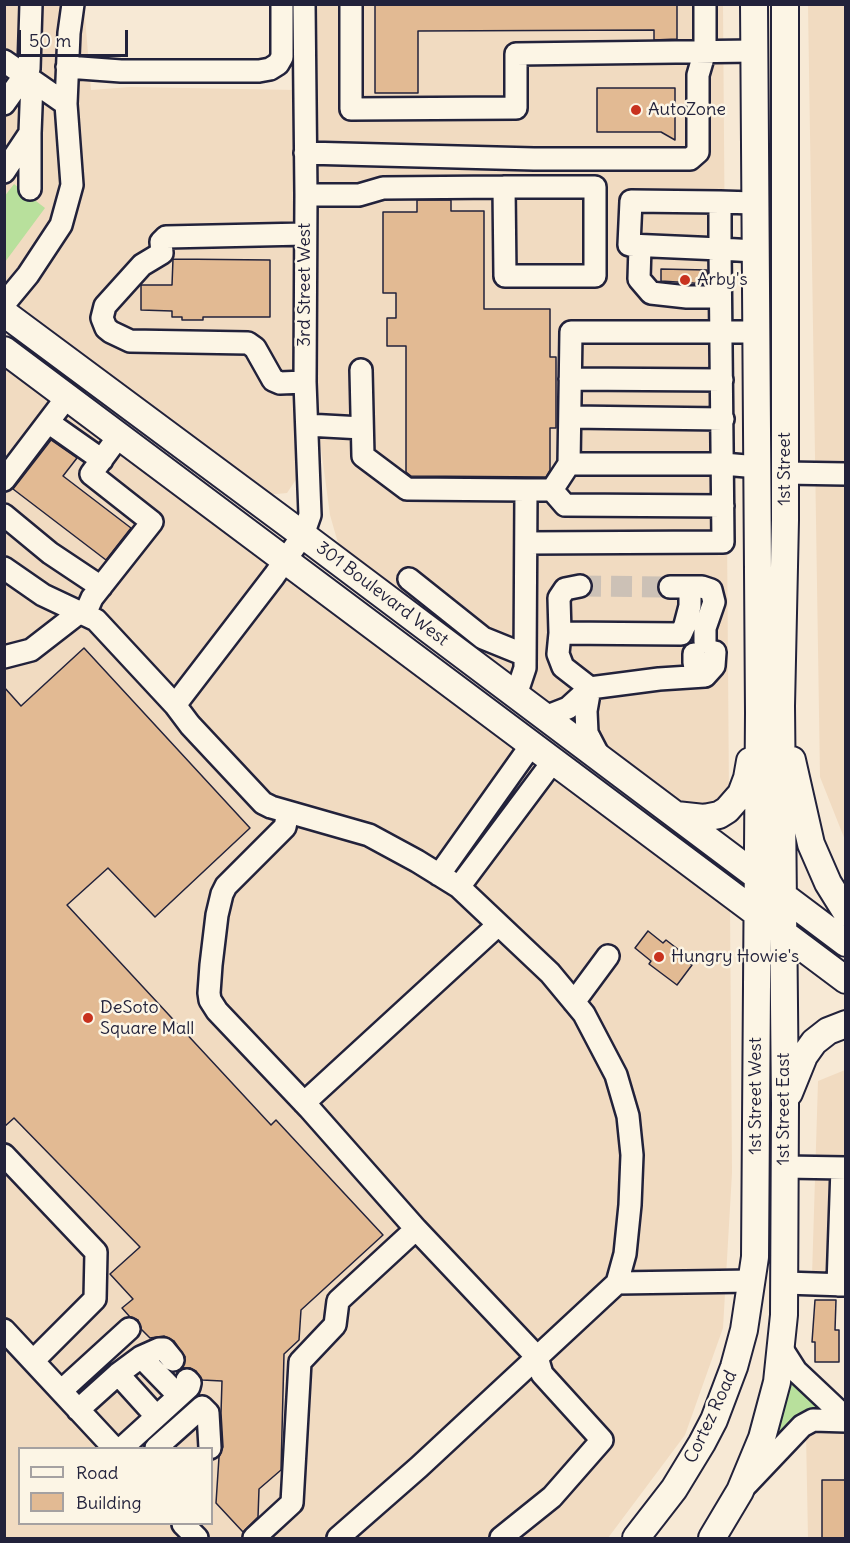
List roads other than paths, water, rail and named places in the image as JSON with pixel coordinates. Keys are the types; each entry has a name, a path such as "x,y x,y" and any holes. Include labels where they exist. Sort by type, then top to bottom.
{"main road":[{"name":"1st Street","path":"754,4 758,467 784,934"},
{"path":"770,4 771,113 784,159"},
{"name":"1st Street","path":"756,912 784,473 785,4"},
{"name":"301 Boulevard West","path":"4,313 303,534 846,944"},
{"name":"301 Boulevard West","path":"4,350 846,980"},
{"path":"676,815 696,818 712,816 727,810 737,800 747,778 770,710"},
{"path":"770,710 811,844 828,883 846,912"},
{"name":"1st Street West","path":"753,1281 756,1207 756,912"},
{"name":"1st Street East","path":"784,934 785,1283"},
{"path":"785,1104 804,1056 814,1041 828,1031 846,1024"},
{"name":"Cortez Road","path":"636,1539 674,1489 714,1420 734,1367 753,1281"},
{"path":"712,1539 740,1491 767,1422 782,1349 785,1283"}],"street":[{"path":"30,189 31,4"},
{"path":"4,304 28,275 61,225 72,185 66,104 69,33 73,4"},
{"path":"67,67 121,71 259,71 270,69 278,64 282,57 282,4"},
{"name":"3rd Street West","path":"175,705 303,534 310,515 305,382 304,4"},
{"path":"351,4 351,109 516,108 516,54 755,51"},
{"path":"304,153 488,158 690,159 698,152 698,75 705,51 705,4"},
{"path":"4,62 66,104"},
{"path":"4,104 29,78"},
{"path":"4,172 30,133"},
{"path":"306,195 360,195 383,188 504,187 595,187 596,276 505,276 504,187"},
{"path":"754,203 631,201 629,245 755,251"},
{"path":"526,543 723,542 722,331 719,297 720,202"},
{"path":"305,234 166,237 161,242 162,253 142,265 105,306 102,318 106,328 130,341 248,344 255,348 273,380 280,383 305,382"},
{"path":"640,246 639,279 651,293 687,297 719,297"},
{"path":"552,490 569,464 571,332 757,332"},
{"path":"361,370 363,456 407,489 552,490 565,505 723,506"},
{"path":"570,379 722,380"},
{"path":"4,480 67,397"},
{"path":"570,417 723,419"},
{"path":"48,422 102,460"},
{"path":"307,425 362,428"},
{"path":"4,657 31,650 83,613 92,598 152,522 91,474 119,436"},
{"path":"569,464 723,464 758,467"},
{"path":"784,473 846,474"},
{"path":"516,695 525,668 526,490"},
{"path":"4,515 50,553 101,587"},
{"path":"4,568 43,595 83,613 103,626 255,796 271,807 369,835 459,887 550,973 574,1002 594,1030 623,1095 628,1116 632,1155 625,1254 617,1283 338,1539"},
{"path":"409,579 483,638 525,655"},
{"path":"580,586 565,589 559,598 558,654 563,667 590,688"},
{"path":"545,717 568,708 590,688 705,676 705,645 714,602 711,590 702,587 680,587 690,606 686,625 681,634 560,633"},
{"path":"590,688 585,711 587,733 600,758"},
{"path":"439,875 532,744"},
{"path":"459,887 554,760"},
{"path":"288,812 285,827 226,886 222,894 217,915 209,993 217,1011 304,1103 416,1229 537,1357 542,1374 602,1440 552,1497 501,1539"},
{"path":"304,1103 498,925"},
{"path":"574,1002 608,956"},
{"path":"4,1155 96,1252 94,1299 33,1361"},
{"path":"784,1167 844,1168 842,1285 785,1283"},
{"path":"254,1539 292,1503 300,1362 335,1325 338,1301 416,1229"},
{"path":"617,1283 753,1281"},
{"path":"61,1391 129,1329"},
{"path":"7,1336 112,1447"},
{"path":"78,1410 141,1357 164,1349 173,1360"},
{"path":"782,1349 795,1371 846,1419"},
{"path":"124,1447 182,1387 141,1357"},
{"path":"118,1374 156,1416"},
{"path":"846,1404 846,1411"},
{"path":"158,1447 202,1407 208,1413 210,1447"},
{"path":"740,1491 802,1426 813,1420 846,1419"},
{"path":"184,1525 197,1539"}],"tunnel":[{"path":"580,586 670,587"}],"place":[{"name":"AutoZone","path":"636,110"},
{"name":"Arby's","path":"685,280"},
{"name":"Hungry Howie's","path":"659,957"},
{"name":"DeSoto Square Mall","path":"88,1018"}]}
